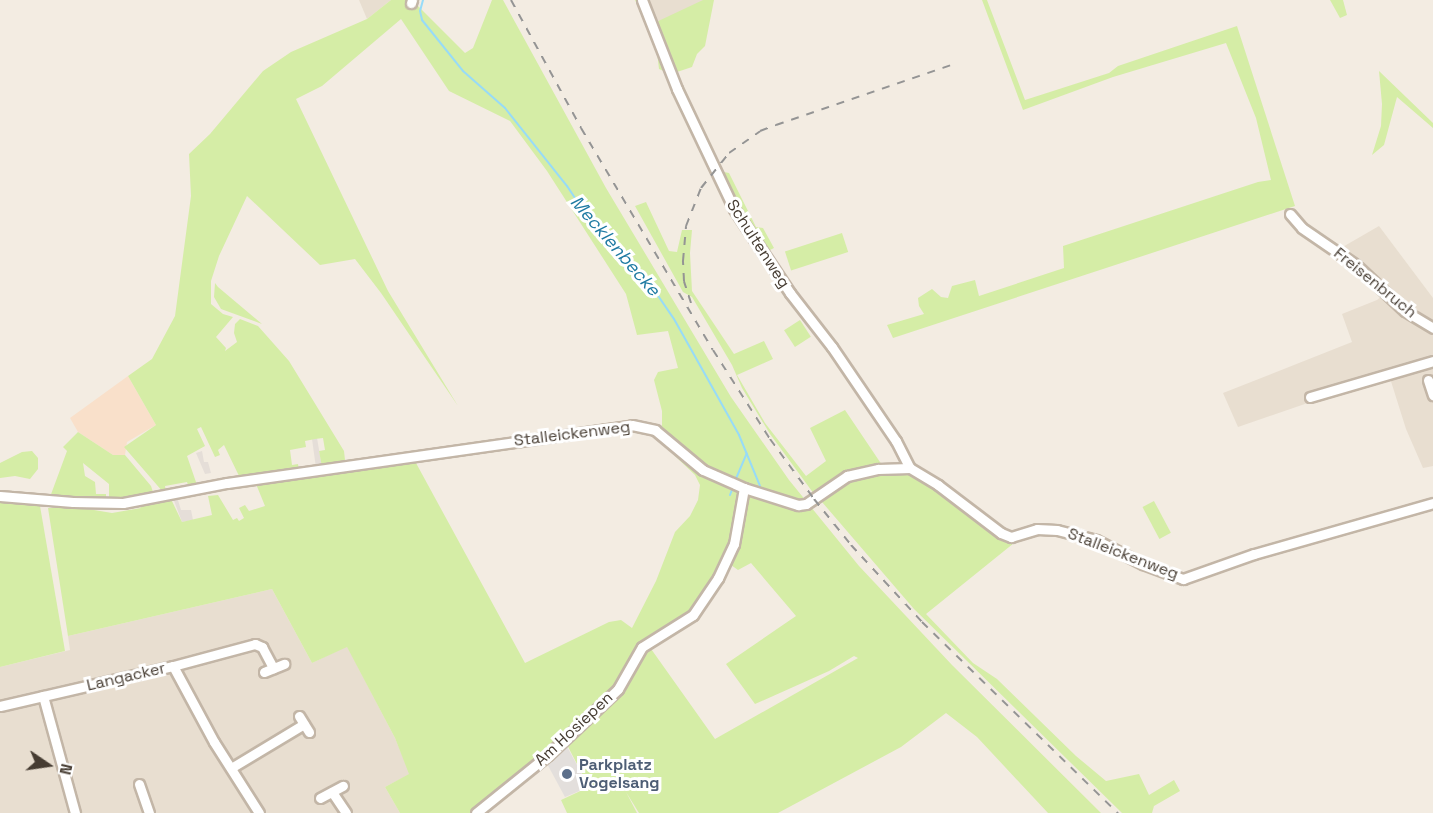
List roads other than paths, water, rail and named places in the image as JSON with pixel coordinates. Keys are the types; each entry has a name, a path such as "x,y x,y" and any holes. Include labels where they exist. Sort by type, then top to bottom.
{"street":[{"name":"Schultenweg","path":"642,0 674,81 734,209 790,293 832,347 896,441 910,468"},
{"name":"Freisenbruch","path":"1290,214 1302,228 1356,265 1405,311 1433,328"},
{"path":"1310,397 1433,361"},
{"path":"1428,380 1433,394"},
{"name":"Stalleickenweg","path":"0,496 73,502 123,503 227,483 632,425 655,430 703,470 737,485 803,505 847,476 878,469 910,468 938,484 1001,533 1011,537 1037,529 1057,530 1096,540 1143,564 1183,579 1254,554 1433,503"},
{"name":"Am Hosiepen","path":"477,813 548,755 618,689 642,647 693,615 718,578 734,544 737,485"},
{"path":"256,633 257,644"},
{"path":"173,666 257,644 262,647 269,670 284,664"},
{"name":"Langacker","path":"0,706 173,666 192,705 259,813"},
{"path":"43,696 75,813"},
{"path":"231,768 304,724"},
{"path":"140,783 149,813"},
{"path":"320,798 344,786"},
{"path":"332,792 346,813"}],"waterway":[{"name":"Mecklenbecke","path":"423,0 420,11 422,20 463,71 505,108 567,186 597,231 650,284 674,319 739,435 760,486"},
{"path":"735,481 747,453"},
{"path":"730,495 733,487"}],"railway":[{"path":"511,0 581,128 713,350 770,439 814,499 851,545 922,622 1118,813"},
{"path":"691,303 684,281 686,226 701,188 729,153 760,131 957,63"}],"place":[{"name":"Parkplatz Vogelsang","path":"567,774"}]}
